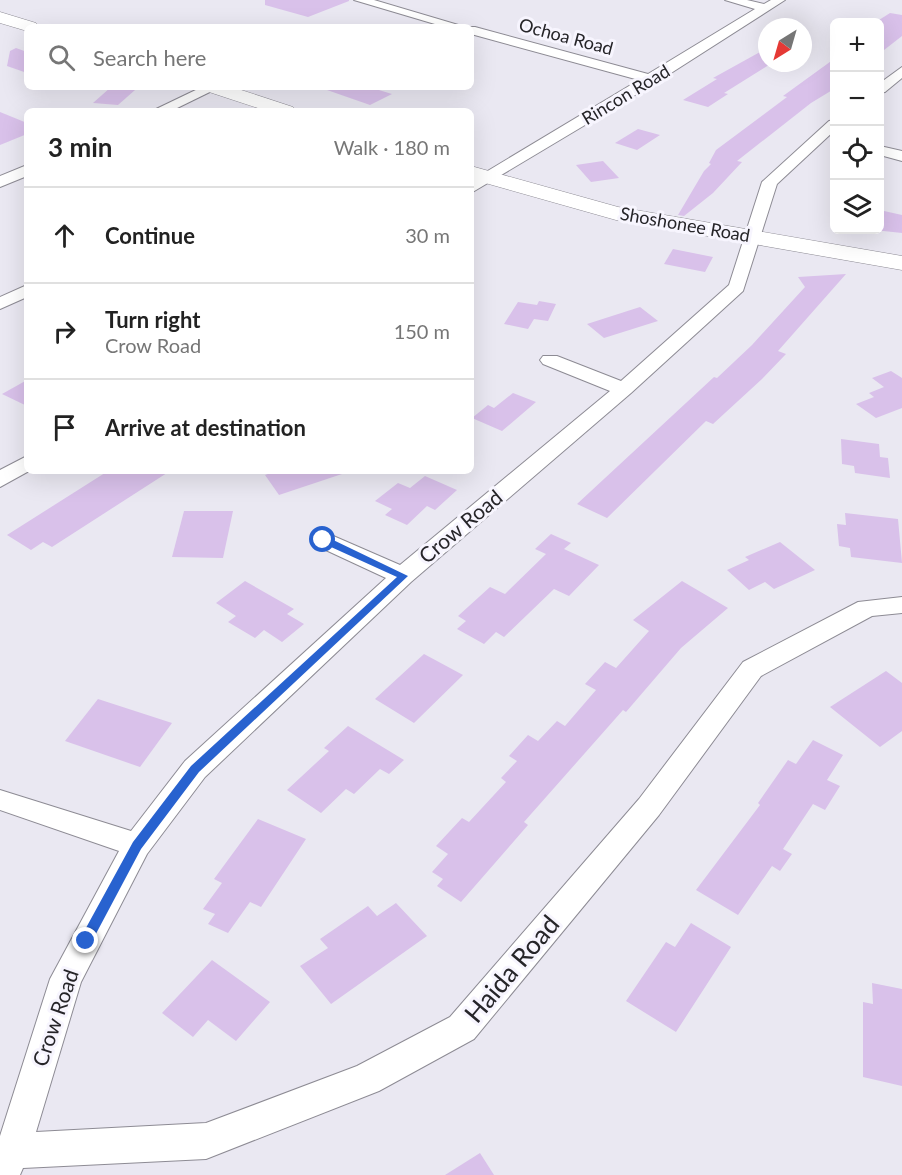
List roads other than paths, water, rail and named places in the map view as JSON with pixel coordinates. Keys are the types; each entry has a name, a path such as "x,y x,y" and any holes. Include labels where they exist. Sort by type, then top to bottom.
{"street":[{"path":"360,0 448,24"},
{"path":"731,0 766,8"},
{"name":"Rincon Road","path":"477,179 652,79 779,0"},
{"path":"0,17 24,25"},
{"name":"Ochoa Road","path":"474,31 652,79"},
{"path":"884,85 902,71"},
{"path":"166,108 206,90"},
{"path":"222,90 277,108"},
{"name":"Crow Road","path":"7,1163 66,979 137,845 195,769 404,576 624,389 737,287 770,182 828,135"},
{"path":"884,152 902,156"},
{"path":"0,182 24,171"},
{"name":"Shoshonee Road","path":"477,179 616,213 902,263"},
{"path":"0,303 24,291"},
{"path":"550,360 624,389"},
{"path":"0,480 24,465"},
{"path":"323,540 404,576"},
{"name":"Haida Road","path":"7,1163 206,1141 367,1078 462,1028 649,807 752,669 867,608 902,605"},
{"path":"3,800 137,845"}]}
